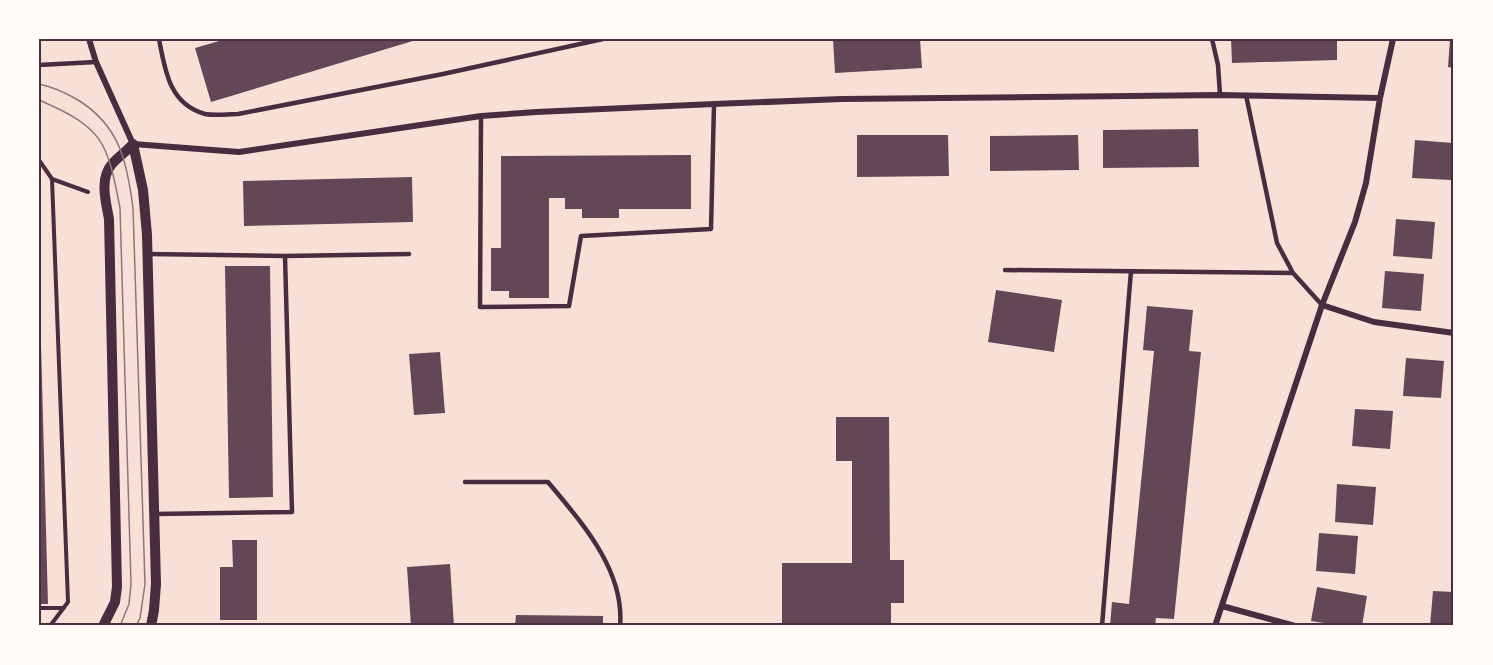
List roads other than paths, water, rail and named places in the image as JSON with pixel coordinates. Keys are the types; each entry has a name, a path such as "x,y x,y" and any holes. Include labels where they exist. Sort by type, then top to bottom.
{"street":[{"path":"89,39 96,62 133,144 142,190 148,254 156,584 151,626"},
{"path":"1215,626 1322,305 1354,222 1366,183 1380,98 1393,39"},
{"path":"103,626 115,602 117,587 109,219 105,188 106,174 112,164 133,144 239,152 481,116 842,99 1220,95 1380,98"},
{"path":"1322,305 1374,322 1454,333"},
{"path":"1222,606 1295,626"}],"lane":[{"path":"159,39 166,76 172,86 184,105 206,114 238,114 443,74 603,39"},
{"path":"1212,39 1218,65 1220,95"},
{"path":"39,65 96,62"},
{"path":"1246,95 1277,243 1293,273 1322,305"},
{"path":"481,116 480,307 569,306 581,236 711,229 714,104"},
{"path":"148,254 285,256 409,254"},
{"path":"154,514 292,512 285,256"},
{"path":"1005,270 1293,273"},
{"path":"1102,626 1131,271"},
{"path":"465,482 548,482 584,526 614,578 621,612 620,626"}],"tram line":[{"path":"39,84 59,90 78,100 103,121 119,146 131,191 145,584 140,618 136,626"},
{"path":"39,100 77,119 99,139 111,167 120,208 131,584 129,604 120,626"}]}
